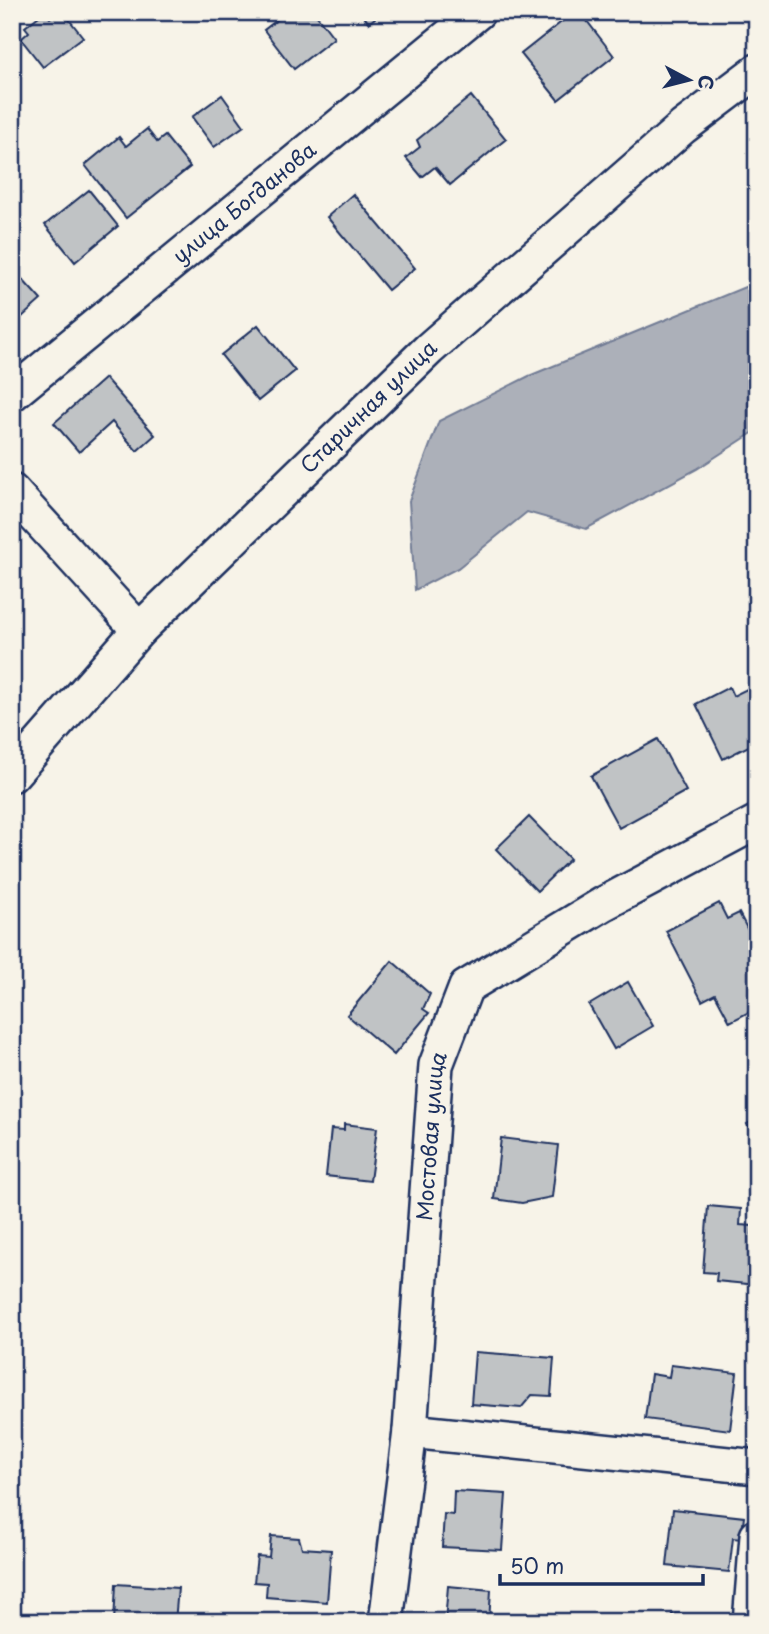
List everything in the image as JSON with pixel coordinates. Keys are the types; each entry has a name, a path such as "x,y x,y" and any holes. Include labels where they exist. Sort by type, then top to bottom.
{"street":[{"name":"улица Богданова","path":"12,394 478,12"},
{"name":"Старичная улица","path":"12,775 139,631 429,349 683,127 757,71"},
{"path":"12,491 139,631"},
{"name":"Мостовая улица","path":"386,1622 410,1431 436,1065 466,986 603,904 757,822"},
{"path":"410,1431 757,1467"},
{"path":"750,1622 757,1536"}],"shaded area":[{"path":"757,282 757,430 697,469 586,529 527,512 458,568 415,590 409,501 439,421 529,376"}],"building":[{"path":"44,12 50,18 57,12 63,12 83,37 43,67 21,39 29,32 25,27"},
{"path":"287,12 314,12 334,38 294,69 264,30"},
{"path":"360,12 382,12 369,23"},
{"path":"574,12 580,12 614,56 558,100 521,54"},
{"path":"222,95 244,126 214,147 192,117"},
{"path":"471,96 506,139 450,185 435,167 422,177 406,158 420,147 417,140"},
{"path":"147,129 157,142 165,136 190,167 126,218 85,165 119,137 126,146"},
{"path":"89,190 118,226 75,262 45,225"},
{"path":"353,194 415,268 388,290 327,217"},
{"path":"12,268 41,300 12,326"},
{"path":"258,325 295,371 258,401 221,355"},
{"path":"105,378 155,435 137,451 112,422 79,452 54,423"},
{"path":"757,684 757,742 723,759 696,704 729,687 733,696"},
{"path":"658,739 686,791 619,828 591,776"},
{"path":"529,817 570,859 537,891 496,849"},
{"path":"719,903 727,919 739,913 752,938 757,938 757,1008 730,1022 715,994 702,1001 666,931"},
{"path":"392,961 430,994 423,1009 429,1013 394,1055 347,1015"},
{"path":"628,982 653,1026 614,1049 589,1005"},
{"path":"757,1118 757,1140 747,1124"},
{"path":"344,1124 377,1128 370,1181 326,1176 331,1129 344,1130"},
{"path":"501,1138 558,1145 552,1197 522,1203 494,1199"},
{"path":"708,1206 741,1209 740,1225 753,1226 752,1234 757,1234 757,1285 716,1281 717,1273 703,1272"},
{"path":"475,1352 554,1358 551,1396 532,1395 521,1408 471,1404"},
{"path":"671,1365 737,1373 730,1430 645,1419 651,1374 669,1377"},
{"path":"454,1491 506,1494 502,1550 442,1547 444,1514 453,1515"},
{"path":"673,1509 744,1517 741,1539 733,1538 729,1572 667,1566"},
{"path":"271,1536 299,1538 302,1548 331,1550 327,1602 266,1597 267,1583 254,1582 257,1556 269,1557"},
{"path":"116,1584 178,1588 175,1622 114,1622"},
{"path":"448,1586 491,1590 489,1622 445,1622"},
{"path":"672,1614 720,1617 720,1622 671,1622"}]}
